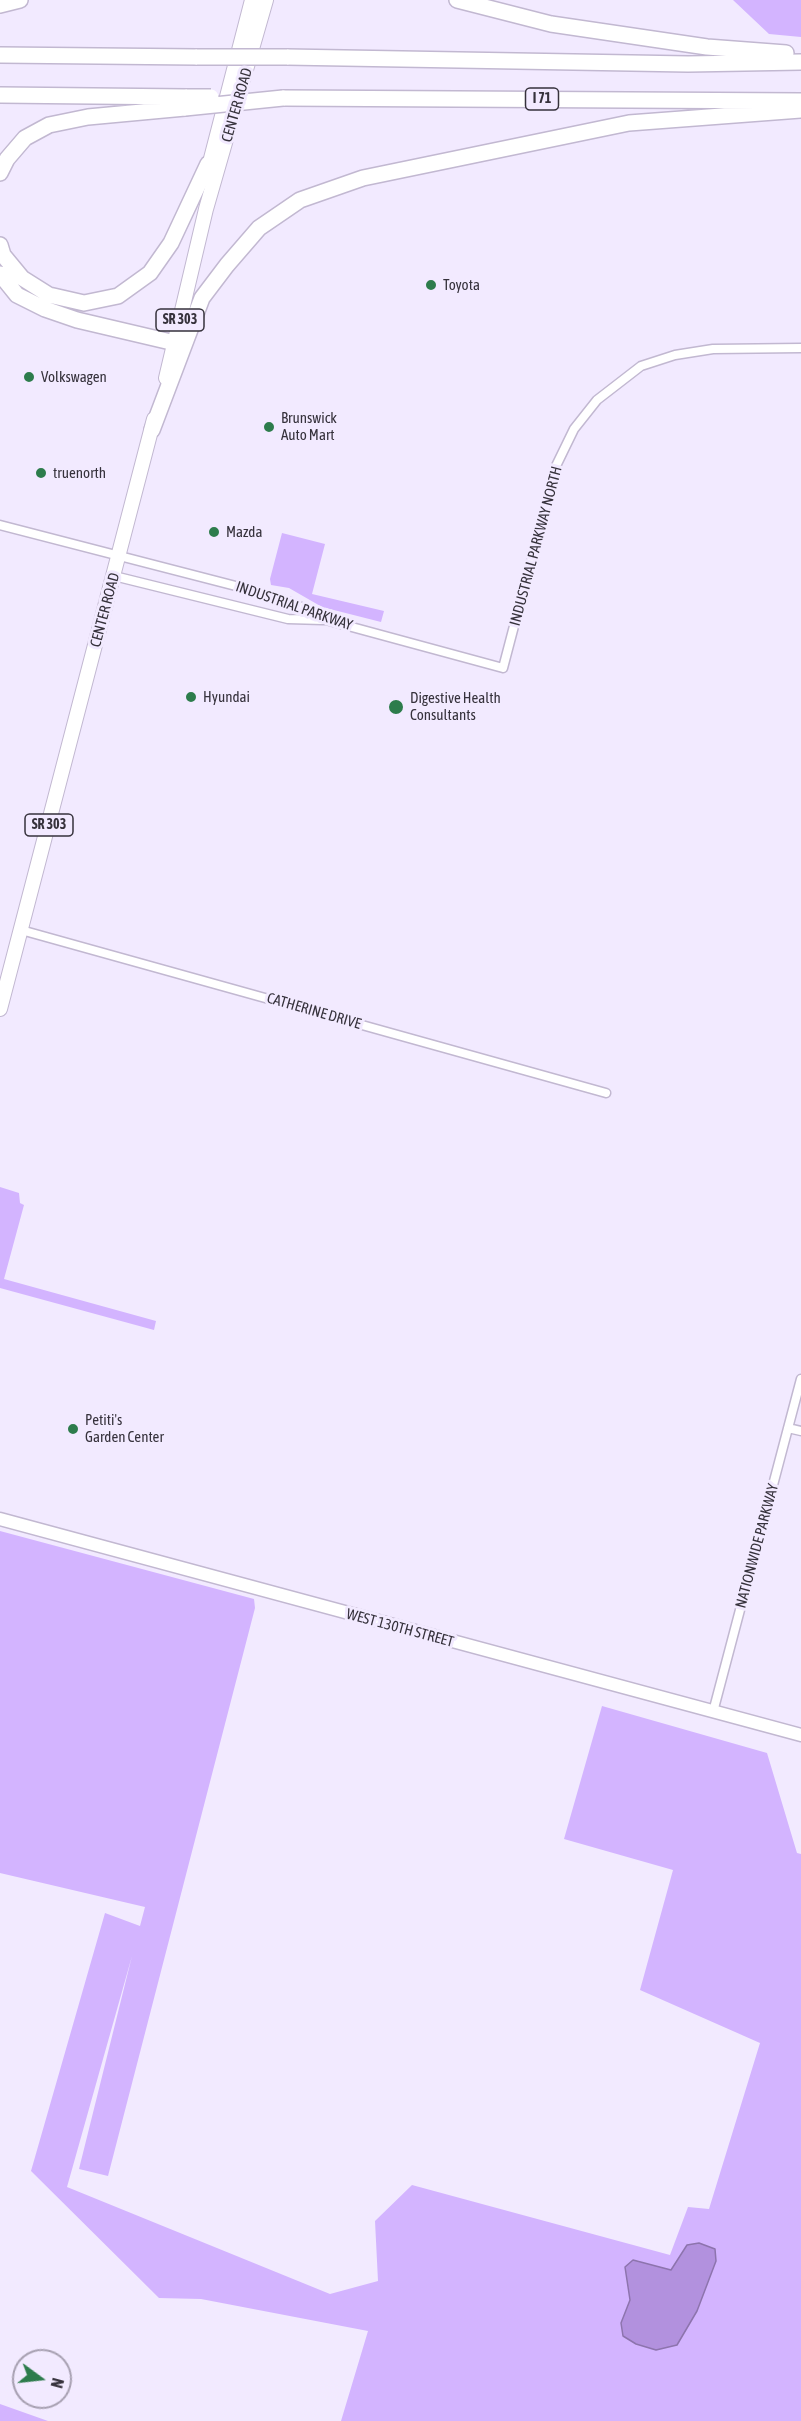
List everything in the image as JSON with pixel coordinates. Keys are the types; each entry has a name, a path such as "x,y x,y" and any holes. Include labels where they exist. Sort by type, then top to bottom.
{"highway":[{"path":"0,5 20,0"},
{"path":"457,0 551,24 707,47 801,55"},
{"path":"462,0 478,5"},
{"path":"0,55 688,64 801,62"},
{"path":"0,96 186,103"},
{"name":"I 71","path":"186,103 283,98 801,101"},
{"path":"0,173 7,159 25,138 49,125 186,103"},
{"path":"152,430 202,298 259,228 300,200 363,178 628,123 801,110"},
{"path":"0,245 3,255 22,278 49,295 84,303 118,296 150,273 171,243 208,164"},
{"path":"0,274 17,295 45,309 77,320 175,343"}],"main road":[{"name":"CENTER ROAD","path":"206,210 208,164 252,0"},
{"name":"CENTER ROAD","path":"0,1009 175,343 206,210 266,0"},
{"name":"WEST 130TH STREET","path":"0,1519 801,1735"}],"street":[{"name":"INDUSTRIAL PARKWAY NORTH","path":"503,668 556,466 574,429 597,400 641,366 675,355 714,349 801,348"},
{"name":"INDUSTRIAL PARKWAY","path":"0,525 260,592 293,603 326,620 503,668"},
{"path":"114,576 288,619 326,620"},
{"name":"CATHERINE DRIVE","path":"21,930 606,1093"},
{"name":"NATIONWIDE PARKWAY","path":"713,1712 801,1379"},
{"path":"788,1428 801,1431"}],"shaded area":[{"path":"733,0 801,0 801,37 769,34"},
{"path":"282,533 325,544 312,594 384,611 381,622 322,607 289,588 271,585 270,579"},
{"path":"0,1187 19,1193 20,1203 24,1205 4,1279 156,1321 154,1330 0,1288"},
{"path":"0,1531 254,1599 255,1608 108,2176 79,2169 132,1956 67,2187 330,2294 378,2281 375,2221 412,2185 670,2255 688,2207 709,2209 760,2043 640,1990 673,1870 564,1839 602,1706 767,1753 797,1853 801,1854 801,2421 341,2421 368,2331 201,2299 159,2298 31,2171 105,1913 140,1926 145,1907 0,1873"},
{"path":"699,2243 715,2249 716,2261 697,2311 677,2345 656,2350 636,2344 623,2336 621,2323 630,2300 625,2267 633,2260 671,2270 687,2245"},
{"path":"0,2404 48,2421 0,2421"}],"place":[{"name":"Toyota","path":"431,285"},
{"name":"Volkswagen","path":"29,377"},
{"name":"Brunswick Auto Mart","path":"269,427"},
{"name":"truenorth","path":"41,473"},
{"name":"Mazda","path":"214,532"},
{"name":"Hyundai","path":"191,697"},
{"name":"Digestive Health Consultants","path":"396,707"},
{"name":"Petiti's Garden Center","path":"73,1429"}]}
